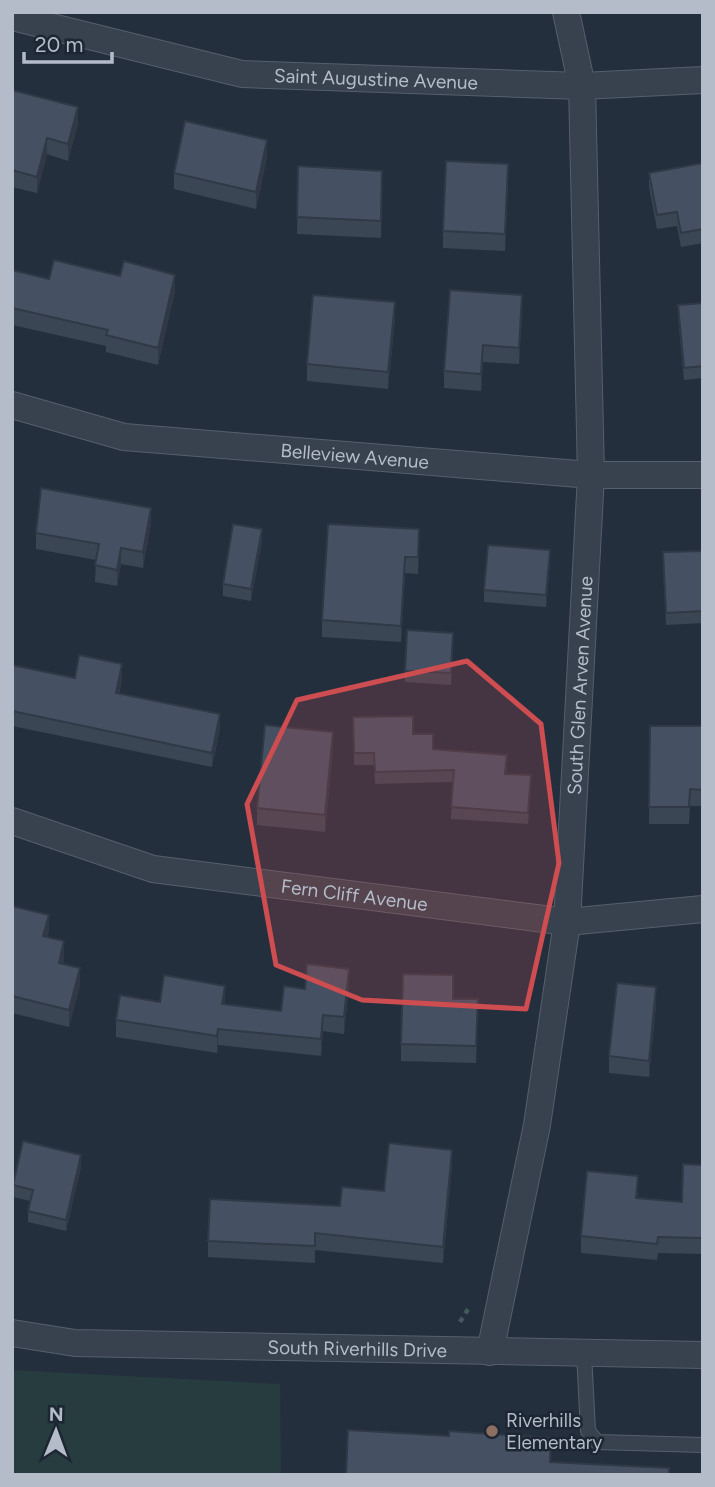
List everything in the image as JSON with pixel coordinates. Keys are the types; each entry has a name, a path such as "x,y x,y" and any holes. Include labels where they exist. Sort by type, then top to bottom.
{"street":[{"name":"South Glen Arven Avenue","path":"491,1352 537,1125 567,922 591,475 582,86 566,12"},
{"name":"Saint Augustine Avenue","path":"12,17 242,74 582,86 703,80"},
{"name":"Belleview Avenue","path":"12,405 124,438 591,475 703,475"},
{"name":"Fern Cliff Avenue","path":"12,821 153,869 567,922 703,909"},
{"name":"South Riverhills Drive","path":"12,1333 75,1343 703,1355"}],"lane":[{"path":"584,1353 588,1431 597,1441 703,1445"}],"highlighted area":[{"path":"467,661 541,724 559,863 526,1009 362,1000 276,965 247,804 297,700"}],"green space":[{"path":"12,1370 280,1384 281,1475 12,1475"}],"building":[{"path":"12,90 78,107 68,144 47,138 37,177 12,170"},
{"path":"185,121 267,140 256,192 174,173"},
{"path":"446,161 508,164 505,234 443,231"},
{"path":"703,163 703,229 681,233 677,212 657,215 649,173"},
{"path":"298,166 382,171 381,221 297,217"},
{"path":"54,260 120,276 124,261 175,275 158,348 106,335 108,330 12,308 12,270 49,279"},
{"path":"450,290 522,295 519,348 483,345 481,374 444,371"},
{"path":"313,295 395,302 388,372 307,364"},
{"path":"703,303 703,366 684,368 678,305"},
{"path":"41,488 151,508 143,552 121,548 117,570 95,565 99,544 36,533"},
{"path":"233,524 262,529 251,589 223,584"},
{"path":"328,524 419,529 418,557 405,557 401,626 322,620"},
{"path":"488,545 550,550 546,595 484,590"},
{"path":"703,551 703,611 666,613 663,552"},
{"path":"407,630 453,633 451,673 405,671"},
{"path":"79,655 122,664 116,693 220,714 212,753 12,711 12,665 75,678"},
{"path":"413,716 413,734 433,734 433,749 507,755 505,774 531,775 528,813 451,807 454,770 375,772 374,753 354,753 353,717"},
{"path":"265,725 333,732 325,815 257,808"},
{"path":"650,726 703,726 703,790 690,789 689,807 649,807"},
{"path":"12,906 49,915 43,936 64,941 59,963 80,968 69,1010 12,996"},
{"path":"307,964 349,969 344,1017 323,1015 321,1039 218,1029 217,1036 116,1020 120,995 160,1002 164,975 225,986 222,1004 281,1011 284,986 305,989"},
{"path":"403,974 453,975 453,999 478,999 476,1046 401,1044"},
{"path":"617,983 656,987 649,1061 609,1056"},
{"path":"23,1141 81,1155 66,1220 28,1211 33,1190 13,1185"},
{"path":"389,1143 452,1150 443,1247 315,1233 315,1246 208,1241 210,1199 340,1206 342,1187 384,1191"},
{"path":"683,1164 703,1165 703,1238 658,1237 657,1244 581,1236 587,1171 638,1176 636,1198 682,1202"},
{"path":"348,1430 449,1436 449,1431 551,1438 550,1462 669,1468 669,1475 346,1475"}],"place":[{"name":"Riverhills Elementary","path":"492,1431"}]}
